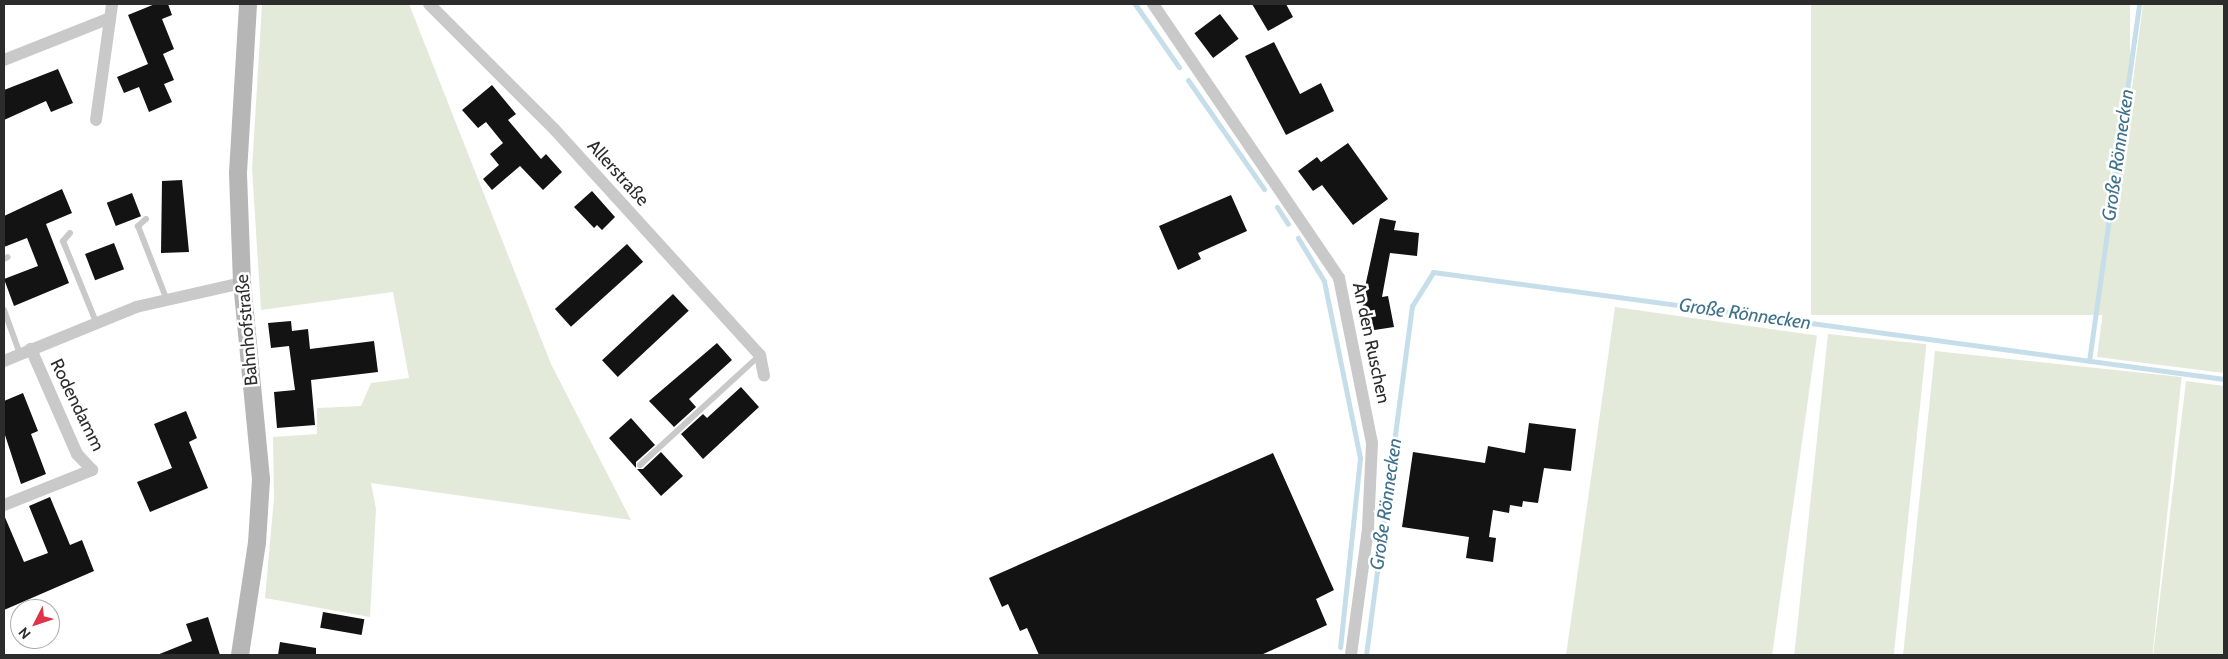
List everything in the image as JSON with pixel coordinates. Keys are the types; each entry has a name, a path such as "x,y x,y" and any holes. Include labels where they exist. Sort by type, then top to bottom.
{"street":[{"path":"96,120 112,4"},
{"name":"Bahnhofstraße","path":"240,655 257,543 261,479 242,283 238,173 248,4"},
{"name":"Allerstraße","path":"430,4 556,130 760,355"},
{"name":"An den Ruschen","path":"1154,4 1339,278 1372,443 1368,529 1352,655"},
{"path":"4,60 110,18"},
{"name":"Rodendamm","path":"4,361 96,322 166,298 242,283"},
{"name":"Rodendamm","path":"4,505 92,470 77,454 25,352"},
{"path":"760,355 764,376"}],"lane":[{"path":"146,219 138,226 166,298"},
{"path":"70,233 63,241 96,322"},
{"name":"Rodendamm","path":"4,310 25,352"},
{"path":"640,465 760,355"}],"green space":[{"path":"262,4 409,4 551,364 631,520 371,483 376,509 370,617 265,598 274,498 273,437 317,434 317,408 361,406 371,383 409,378 393,292 261,310 252,169"},
{"path":"1811,4 2130,4 2130,315 1811,315"},
{"path":"2143,4 2224,4 2224,373 2097,357"},
{"path":"1615,307 1817,335 1772,655 1566,655"},
{"path":"1828,334 1926,344 1894,655 1794,655"},
{"path":"1935,351 2182,377 2152,655 1903,655"},
{"path":"2186,381 2224,386 2224,655 2153,655"}],"building":[{"path":"155,4 168,4 172,15 162,19 174,49 163,54 174,80 164,84 172,102 149,112 139,87 124,93 117,77 148,64 128,15"},
{"path":"1252,4 1286,4 1293,17 1268,31"},
{"path":"1220,14 1239,39 1213,58 1194,33"},
{"path":"1274,42 1300,94 1321,83 1334,111 1286,135 1245,56"},
{"path":"58,69 73,103 51,112 46,101 4,120 4,90"},
{"path":"492,85 516,114 508,120 541,159 546,154 562,172 543,190 520,166 492,190 483,179 499,165 490,154 503,143 486,122 478,128 462,110"},
{"path":"1348,143 1388,199 1353,225 1322,185 1313,191 1298,171 1317,157 1321,162"},
{"path":"182,180 189,252 161,253 162,181"},
{"path":"62,189 72,213 46,224 69,283 14,306 4,279 38,266 27,238 4,247 4,216"},
{"path":"592,191 615,217 602,230 597,225 594,228 574,207"},
{"path":"132,193 141,216 116,226 107,203"},
{"path":"1231,195 1247,231 1198,253 1201,259 1178,270 1159,226"},
{"path":"1380,218 1396,221 1394,230 1419,233 1417,256 1390,253 1382,297 1388,296 1394,327 1368,331 1362,301"},
{"path":"114,243 124,269 95,280 85,254"},
{"path":"627,244 643,262 571,327 555,309"},
{"path":"673,294 689,311 618,377 602,360"},
{"path":"291,321 292,331 308,329 310,349 374,341 378,372 311,380 315,425 277,428 274,392 295,390 289,346 271,348 268,323"},
{"path":"717,343 732,360 689,399 696,407 674,427 649,401"},
{"path":"741,387 759,407 703,459 681,434 703,414 707,418"},
{"path":"23,393 38,431 31,434 46,474 21,484 4,432 4,401"},
{"path":"186,411 197,438 189,442 208,488 150,512 137,482 172,468 154,424"},
{"path":"631,418 655,445 636,462 636,468 609,438"},
{"path":"1529,423 1576,429 1571,471 1544,468 1538,503 1523,501 1522,507 1510,505 1509,513 1493,510 1489,537 1496,538 1493,562 1466,558 1469,537 1402,527 1413,452 1485,463 1488,446 1525,453"},
{"path":"661,452 683,476 661,496 637,469 643,469"},
{"path":"1273,453 1334,590 1316,599 1327,625 1261,655 1039,655 1027,628 1020,631 1008,604 1002,607 989,578"},
{"path":"50,497 70,545 82,540 94,571 29,599 10,599 10,607 4,610 4,515 24,562 48,553 29,506"},
{"path":"323,612 364,619 362,635 320,628"},
{"path":"208,617 220,655 157,655 192,641 186,624"},
{"path":"280,642 316,648 316,655 278,655"}],"waterway":[{"path":"1135,4 1179,67"},
{"name":"Große Rönnecken","path":"2089,361 2139,4"},
{"path":"1188,80 1264,189"},
{"path":"1277,207 1288,224"},
{"path":"1298,238 1324,281 1360,458 1340,647"},
{"name":"Große Rönnecken","path":"1366,655 1412,306 1433,272 2224,379"}]}
